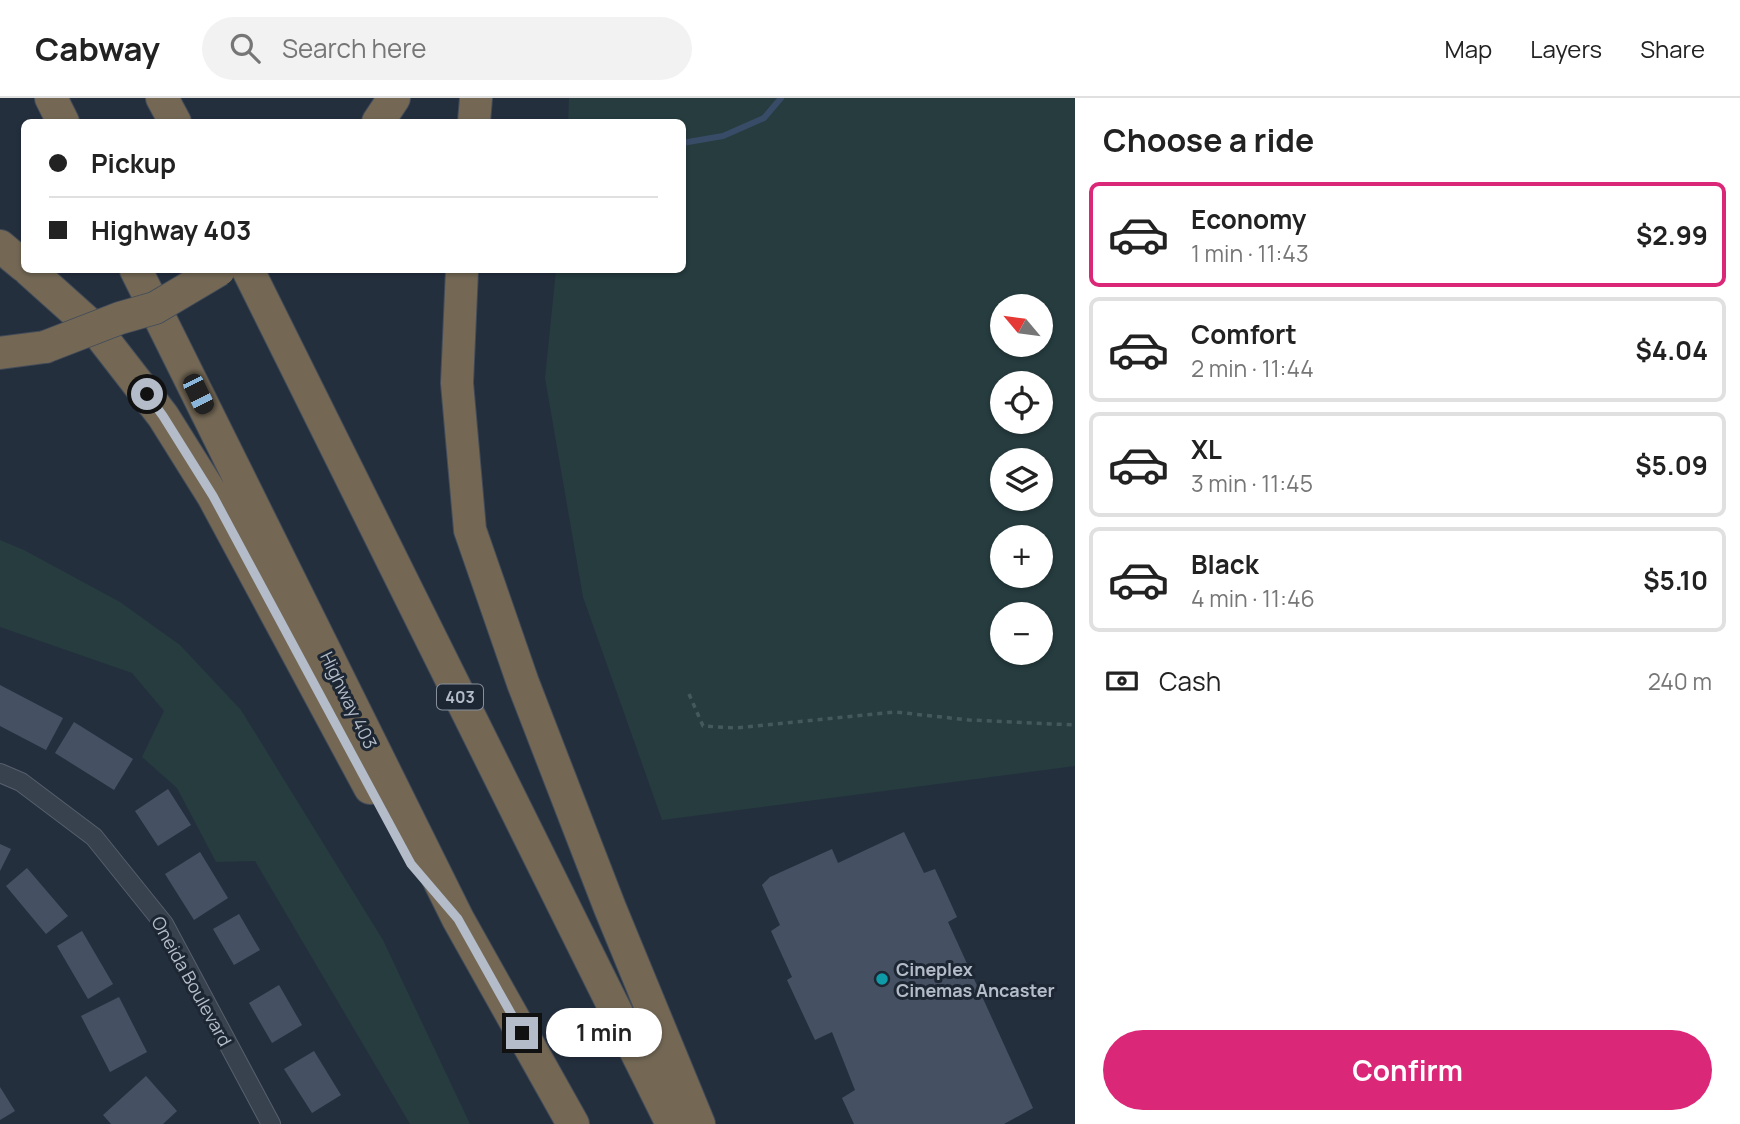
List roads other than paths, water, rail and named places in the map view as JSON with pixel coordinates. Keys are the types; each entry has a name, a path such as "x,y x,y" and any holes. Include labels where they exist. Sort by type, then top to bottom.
{"highway":[{"path":"51,98 62,119"},
{"path":"162,98 172,119"},
{"path":"380,119 394,98"},
{"path":"474,119 476,98"},
{"path":"0,246 21,264"},
{"path":"32,273 97,331 163,416 213,496 411,864 458,919"},
{"name":"Highway 403","path":"137,273 458,919 573,1124"},
{"path":"0,353 46,347 120,318 155,308 214,273"},
{"name":"403","path":"249,273 672,1124"},
{"path":"462,273 457,383 470,530 528,695 610,908 699,1124"}],"street":[{"name":"Oneida Boulevard","path":"0,773 21,782 94,837 164,924 271,1124"}],"waterway":[{"path":"686,142 723,136 764,118 781,98"}],"place":[{"name":"Cineplex Cinemas Ancaster","path":"882,979"}]}
